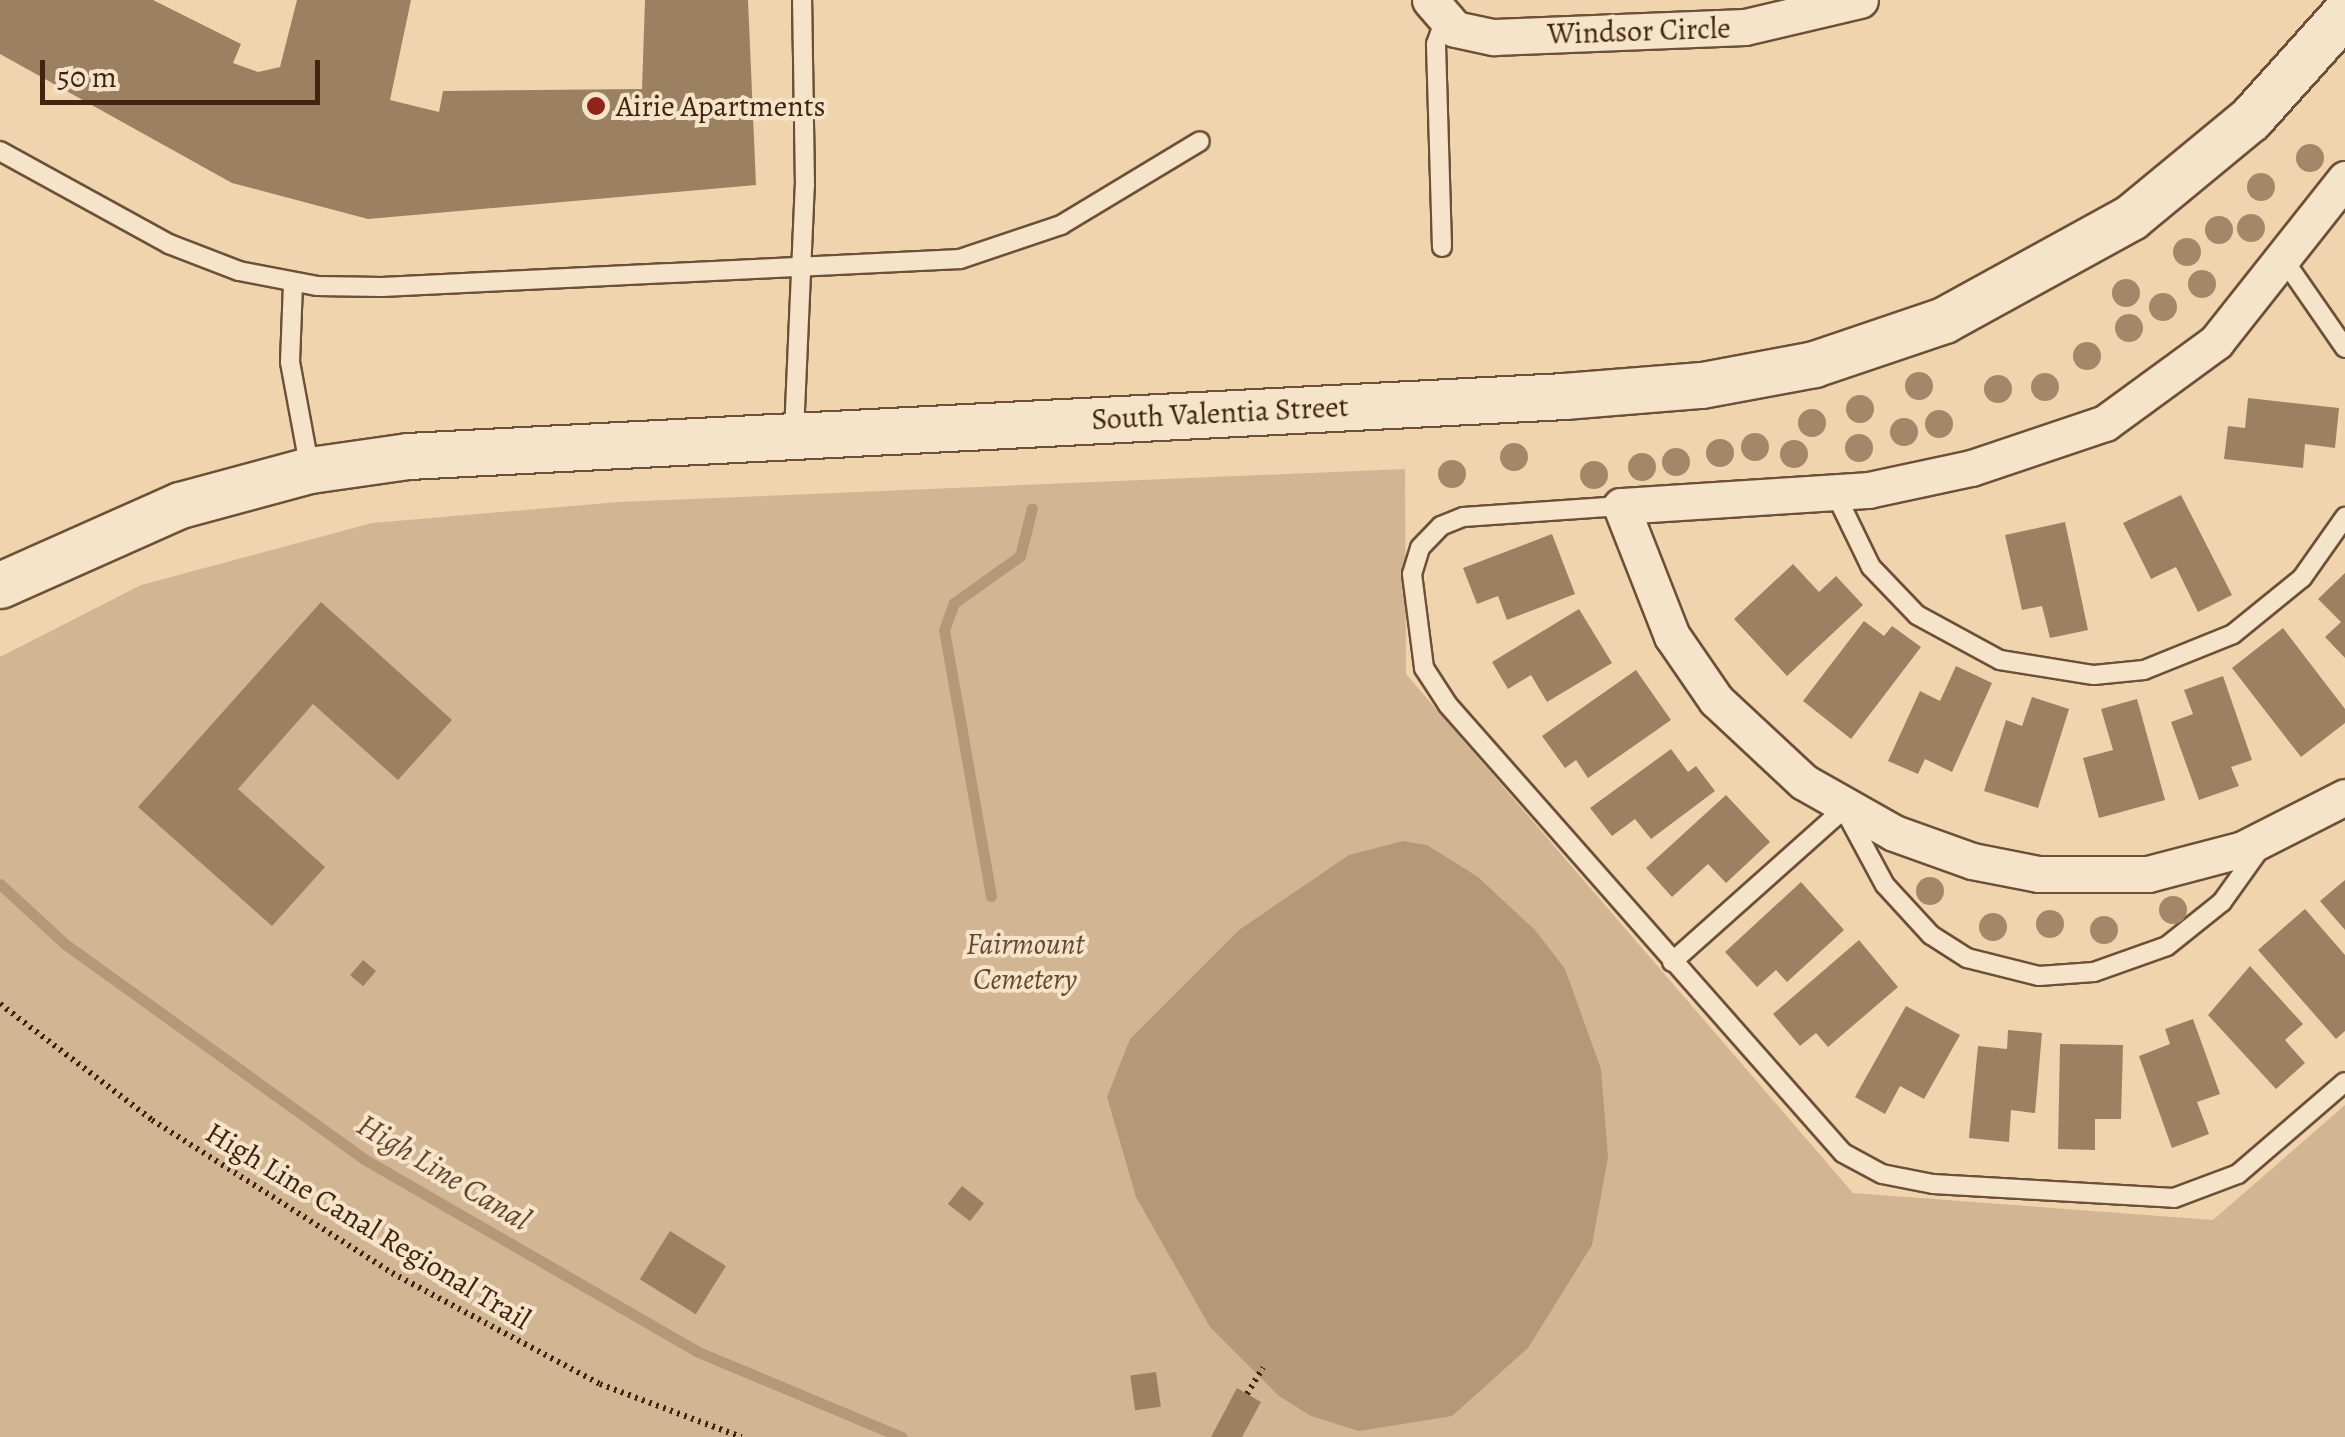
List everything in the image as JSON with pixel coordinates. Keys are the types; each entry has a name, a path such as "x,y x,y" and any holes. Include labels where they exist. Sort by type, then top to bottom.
{"street":[{"name":"Windsor Circle","path":"1437,11 1494,36 1745,26 1860,0"},
{"name":"South Valentia Street","path":"0,585 155,513 310,470 456,451 1616,393 1713,384 1828,361 1971,308 2139,211 2250,119 2345,13"},
{"path":"2345,179 2216,342 2104,423 1952,474 1836,495 1620,506 1655,601 1693,669 1771,755 1844,809 1939,850 2038,874 2162,872 2266,840 2345,797"}],"lane":[{"path":"794,434 805,186 802,0"},
{"path":"1437,11 1442,247"},
{"path":"0,151 169,244 293,284 452,286 928,264 1026,240 1073,219 1200,141"},
{"path":"2284,260 2345,348"},
{"path":"293,284 290,362 310,470"},
{"path":"1836,495 1871,567 1917,615 2000,660 2082,675 2144,670 2233,634 2302,578 2345,516"},
{"path":"1620,506 1463,517 1441,526 1413,563 1417,641 1437,691 1843,1153 1882,1174 1933,1184 2152,1200 2198,1193 2238,1174 2345,1082"},
{"path":"1672,962 1844,809 1885,885 1932,935 1967,958 2039,976 2094,972 2167,946 2222,902 2266,840"}],"path":[{"name":"High Line Canal Regional Trail","path":"0,1004 152,1120 392,1274 600,1384 741,1437"},
{"path":"1247,1394 1262,1367"}],"green space":[{"name":"Fairmount Cemetery","path":"1405,469 1406,674 1853,1193 2213,1220 2345,1105 2345,1437 0,1437 0,657 141,585 372,523 619,502"}],"shaded area":[{"path":"1403,841 1427,845 1478,877 1535,930 1565,969 1601,1069 1608,1157 1592,1245 1528,1348 1452,1416 1359,1431 1311,1416 1279,1396 1210,1327 1136,1197 1107,1097 1130,1039 1239,930 1349,855"}],"building":[{"name":"Airie Apartments","path":"0,0 153,0 241,44 233,63 258,72 280,67 297,0 411,0 390,100 439,112 443,91 642,89 645,0 748,0 756,185 368,219 232,183 0,54"},
{"path":"2248,398 2339,408 2335,448 2305,444 2303,468 2224,459 2228,426 2245,428"},
{"path":"2181,495 2232,595 2198,612 2176,567 2151,579 2123,523"},
{"path":"2065,522 2088,630 2050,638 2042,606 2022,610 2005,535"},
{"path":"1552,534 1575,594 1507,620 1498,596 1477,604 1463,568"},
{"path":"1793,564 1819,592 1836,576 1863,605 1787,676 1734,619"},
{"path":"2345,573 2345,658 2325,637 2341,622 2318,599"},
{"path":"321,602 452,720 398,780 313,704 238,789 325,867 272,926 138,807"},
{"path":"1579,609 1612,663 1547,702 1531,675 1508,689 1492,662"},
{"path":"1864,621 1884,636 1892,626 1921,647 1851,739 1803,701"},
{"path":"2283,628 2345,709 2345,723 2301,757 2232,668"},
{"path":"1956,666 1992,683 1952,772 1925,759 1918,774 1888,761 1920,691 1940,701"},
{"path":"1636,670 1671,720 1588,778 1576,760 1565,768 1542,736"},
{"path":"2223,676 2252,760 2231,767 2239,786 2199,800 2171,722 2193,714 2184,690"},
{"path":"2032,697 2069,709 2038,808 1984,791 2006,720 2022,726"},
{"path":"2137,699 2165,800 2099,818 2083,758 2113,750 2101,709"},
{"path":"1671,749 1688,772 1696,766 1715,791 1651,839 1635,819 1612,836 1590,808"},
{"path":"1726,795 1770,842 1726,883 1708,864 1672,897 1646,868"},
{"path":"2345,880 2345,930 2320,901"},
{"path":"1801,882 1844,930 1787,982 1776,970 1757,987 1725,952"},
{"path":"2305,909 2345,955 2345,1031 2336,1039 2258,950"},
{"path":"1859,940 1898,987 1828,1047 1816,1033 1800,1046 1773,1014"},
{"path":"363,960 376,971 363,986 350,975"},
{"path":"2250,966 2303,1024 2285,1040 2305,1063 2276,1089 2208,1015"},
{"path":"1906,1006 1960,1035 1924,1099 1900,1086 1885,1114 1855,1097"},
{"path":"2193,1019 2220,1094 2197,1102 2209,1134 2172,1148 2139,1056 2170,1044 2165,1029"},
{"path":"2008,1030 2042,1033 2035,1113 2011,1110 2009,1142 1969,1138 1978,1046 2007,1049"},
{"path":"2060,1044 2123,1045 2121,1119 2095,1119 2095,1150 2058,1149"},
{"path":"962,1186 984,1203 970,1221 948,1204"},
{"path":"670,1231 726,1266 696,1314 640,1279"},
{"path":"1156,1372 1161,1407 1135,1410 1130,1376"},
{"path":"1237,1388 1261,1402 1242,1437 1211,1437"}],"waterway":[{"path":"991,896 944,630 954,603 1020,556 1032,508"},
{"name":"High Line Canal","path":"0,884 65,944 364,1159 696,1351 902,1437"}],"place":[{"name":"Airie Apartments","path":"596,106"}]}
